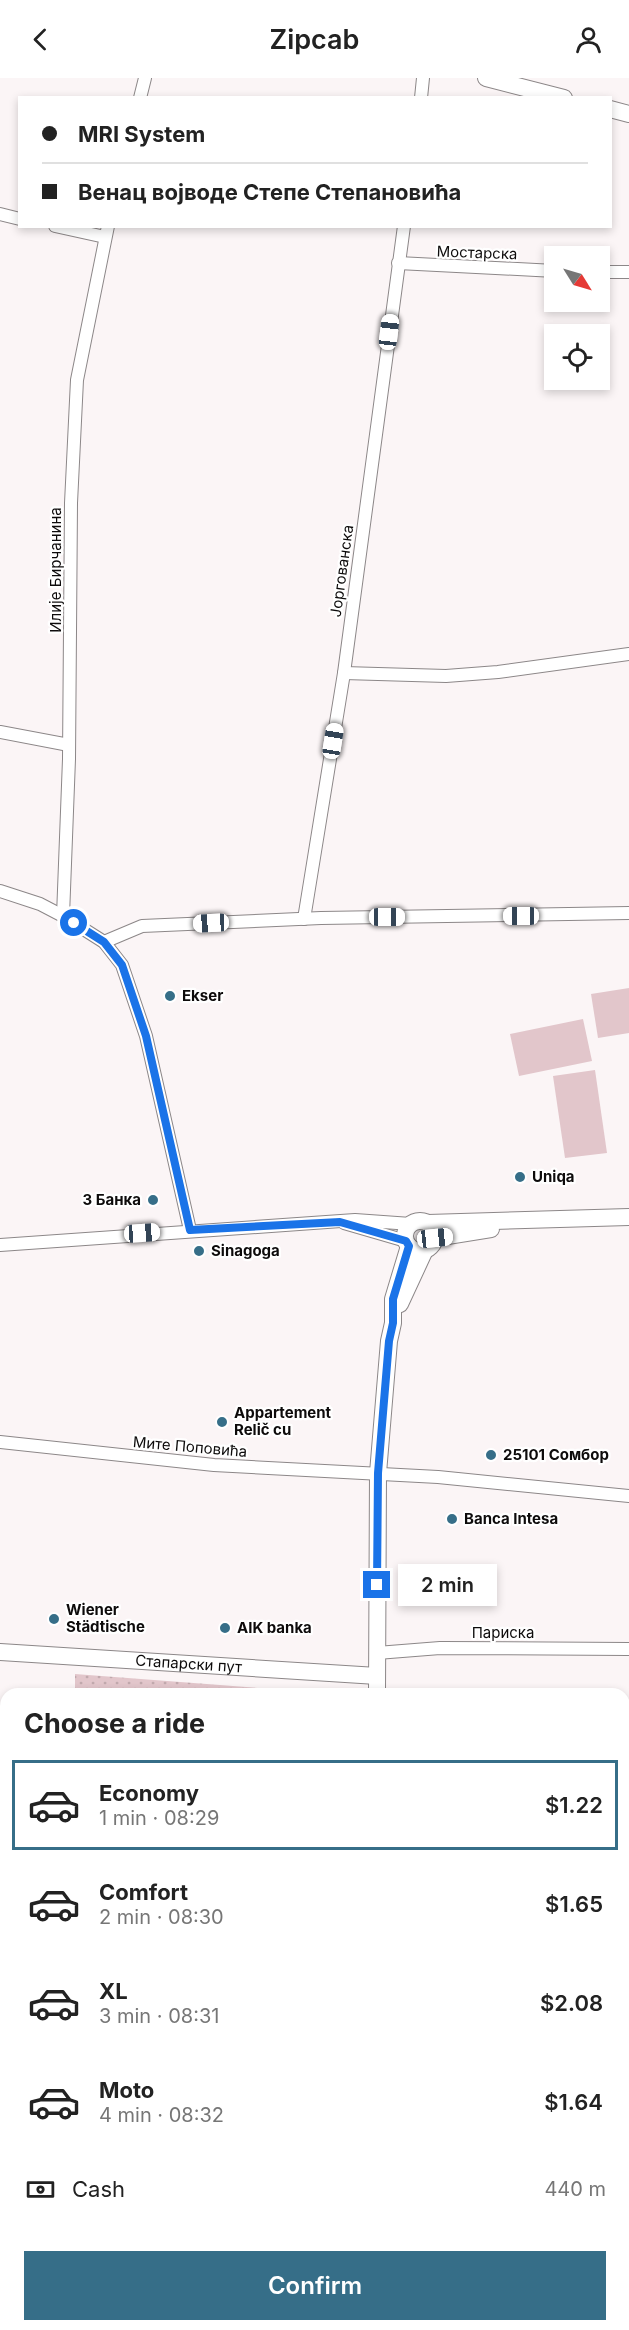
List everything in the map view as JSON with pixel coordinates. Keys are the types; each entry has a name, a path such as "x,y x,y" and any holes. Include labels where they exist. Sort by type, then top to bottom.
{"main road":[{"path":"486,78 556,96"},
{"path":"612,110 629,114"},
{"path":"425,1233 494,1229 508,1221 629,1217"},
{"path":"378,1688 378,1473 393,1299 407,1244 416,1250 425,1233"},
{"path":"393,1311 401,1302 425,1233"},
{"name":"Стапарски пут","path":"0,1652 377,1676"}],"street":[{"path":"140,96 145,78"},
{"path":"421,96 423,78"},
{"path":"0,214 18,218"},
{"path":"72,228 106,232"},
{"name":"Јоргованска","path":"304,919 344,673 404,228"},
{"name":"Илије Бирчанина","path":"63,916 69,745 71,502 77,380 106,232"},
{"name":"Мостарска","path":"398,263 544,270"},
{"path":"610,272 629,272"},
{"path":"344,673 446,676 498,672 629,654"},
{"path":"0,732 69,745"},
{"path":"0,891 40,904 63,916 104,942 122,965 146,1036 190,1230"},
{"path":"104,942 142,927 304,919 629,913"},
{"path":"0,1245 190,1230 376,1220 425,1233"},
{"path":"340,1222 407,1244"},
{"name":"Мите Поповића","path":"0,1442 214,1465 509,1482 629,1496"},
{"name":"Париска","path":"377,1653 440,1648 629,1649"}],"shaded area":[{"path":"629,988 629,1033 598,1038 591,994"},
{"path":"583,1019 592,1061 519,1076 510,1034"},
{"path":"595,1070 607,1153 565,1158 553,1076"},
{"path":"75,1674 258,1688 75,1688"}],"place":[{"name":"Ekser","path":"170,996"},
{"name":"Uniqa","path":"520,1177"},
{"name":"3 Банка","path":"153,1200"},
{"name":"Sinagoga","path":"199,1251"},
{"name":"Appartement Relič cu","path":"222,1422"},
{"name":"25101 Сомбор","path":"491,1455"},
{"name":"Banca Intesa","path":"452,1519"},
{"name":"Wiener Städtische","path":"54,1619"},
{"name":"AIK banka","path":"225,1628"}],"route":[{"path":"74,923 104,942 122,965 146,1036 190,1230 340,1222 406,1241 409,1246 393,1299 393,1323 389,1341 378,1473 377,1585"}]}
